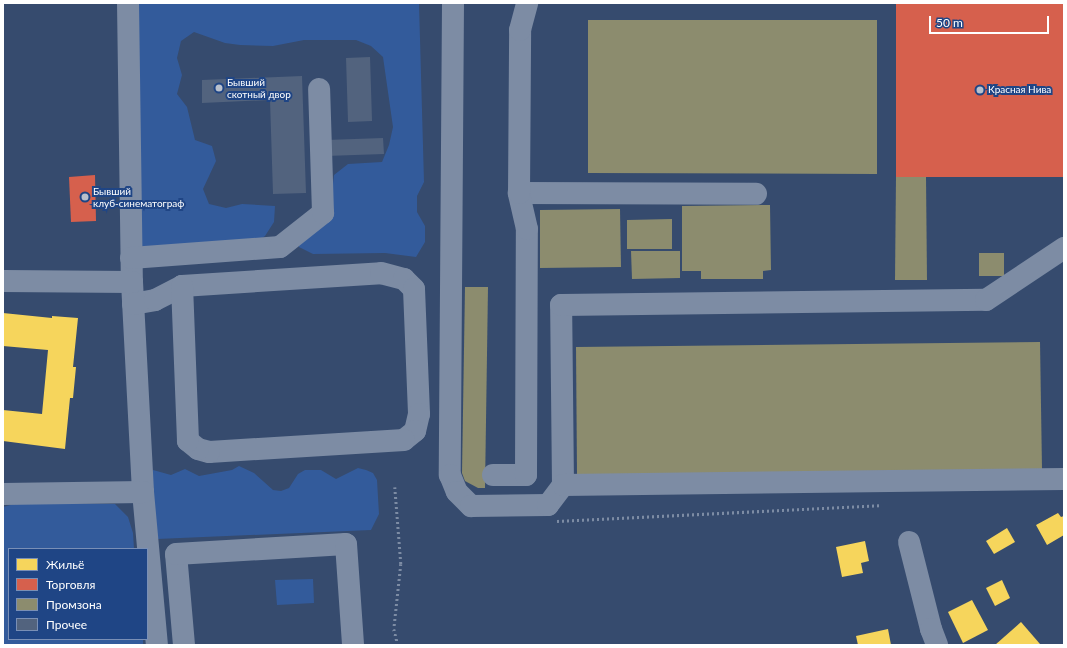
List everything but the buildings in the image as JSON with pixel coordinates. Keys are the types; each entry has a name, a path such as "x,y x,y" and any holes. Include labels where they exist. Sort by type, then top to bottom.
{"street":[{"path":"128,3 131,258 147,548"},
{"path":"453,3 450,475 456,492 471,506 548,505 563,484 561,305 986,300 1064,248"},
{"path":"493,475 526,475 527,229 519,193 520,30 527,3"},
{"path":"131,258 280,247 322,213 319,89"},
{"path":"519,193 756,194"},
{"path":"133,304 155,300 182,286 381,273 404,279 414,289 419,414 415,431 404,440 209,452 198,449 188,441 182,286"},
{"path":"3,281 132,282"},
{"path":"563,484 1064,479"},
{"path":"3,494 143,492"},
{"path":"909,542 927,614 937,645"},
{"path":"157,645 148,557 346,544 353,645"},
{"path":"176,554 184,645"}],"path":[{"path":"395,488 401,564 394,629 398,645"},
{"path":"556,521 880,505"}],"shaded area":[{"path":"137,3 419,3 424,182 417,196 417,212 425,226 425,242 416,257 385,253 313,254 299,247 300,228 332,191 334,175 348,164 382,162 389,145 393,127 383,57 371,46 356,40 304,40 273,46 240,45 225,43 194,32 181,41 177,58 182,75 177,94 187,107 195,140 212,146 216,161 203,189 209,204 226,208 242,204 275,206 274,222 265,236 252,245 141,246"},
{"path":"239,466 254,473 273,490 281,491 289,488 298,474 305,470 321,470 336,479 358,468 366,470 373,473 377,480 379,514 371,530 157,539 150,485 153,470 171,475 185,469 199,476 232,470"},
{"path":"18,503 115,504 128,517 133,533 134,548 8,548 8,640 143,640 143,645 3,645 3,507"},
{"path":"313,579 314,603 277,605 275,580"}],"place":[{"name":"Бывший скотный двор","path":"219,88"},
{"name":"Красная Нива","path":"980,90"},
{"name":"Бывший клуб-синематограф","path":"85,197"}]}
